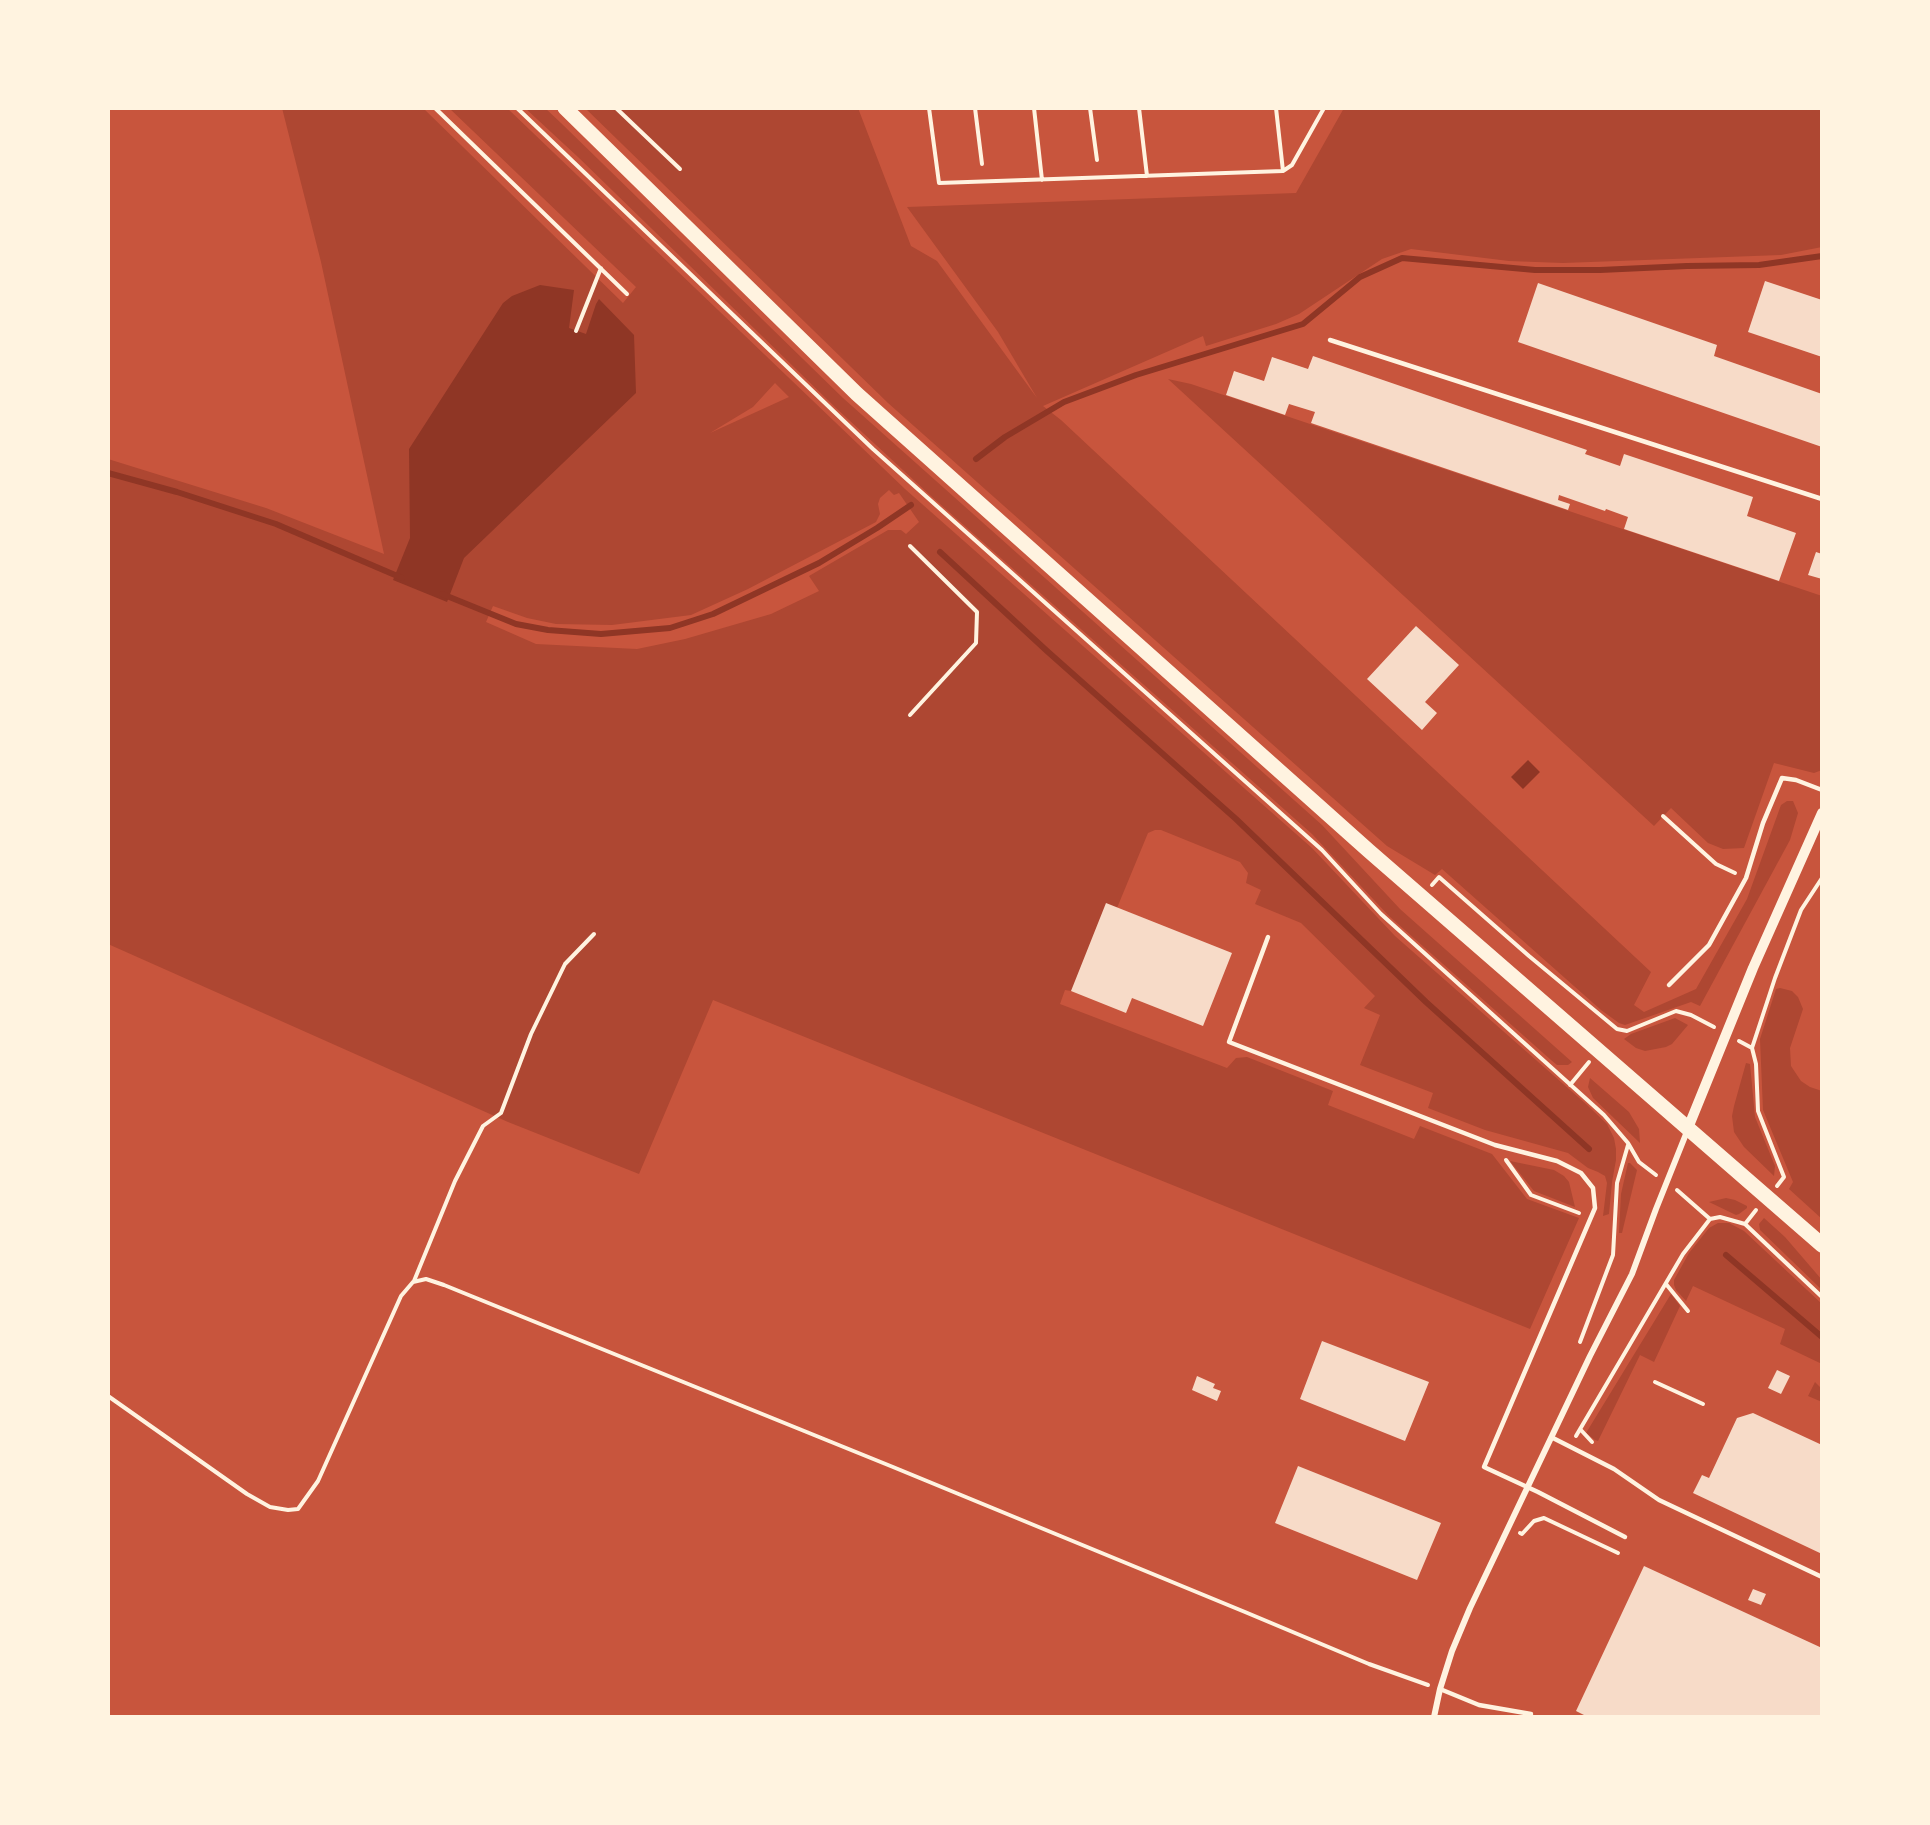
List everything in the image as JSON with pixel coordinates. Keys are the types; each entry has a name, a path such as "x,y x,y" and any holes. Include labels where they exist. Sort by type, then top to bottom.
{"main road":[{"path":"565,108 857,394 1423,897 1822,1245"}],"street":[{"path":"1434,1717 1452,1651 1470,1608 1632,1274 1753,968 1822,813"}],"lane":[{"path":"1330,340 1822,499"},
{"path":"1669,985 1709,945 1746,878 1763,823 1782,778 1796,780 1822,790"},
{"path":"1268,937 1229,1041 1496,1145 1557,1161 1581,1173 1593,1188 1595,1208 1485,1467 1625,1537"},
{"path":"1551,1437 1614,1469 1659,1500 1822,1577"},
{"path":"1440,1689 1479,1705 1531,1714"}],"path":[{"path":"435,108 627,294"},
{"path":"517,108 873,449 1322,850 1381,914 1604,1115 1628,1143 1639,1162"},
{"path":"616,108 680,169"},
{"path":"929,108 939,183 1283,171 1292,165 1324,108"},
{"path":"975,108 982,164"},
{"path":"1034,108 1042,180"},
{"path":"1090,108 1097,160"},
{"path":"1139,108 1148,176"},
{"path":"1276,108 1283,171"},
{"path":"576,331 601,268"},
{"path":"910,546 977,612 976,643 910,715"},
{"path":"1663,816 1716,864 1746,878"},
{"path":"1423,897 1439,877 1529,957 1617,1029 1627,1031 1676,1011 1691,1015"},
{"path":"1781,1182 1784,1178 1758,1111 1756,1064 1752,1048 1801,910 1822,878"},
{"path":"108,1396 247,1494 270,1507 298,1509 318,1481 401,1296 413,1282 455,1180 483,1126 501,1113 531,1034 565,964 594,934"},
{"path":"1590,1317 1613,1256 1617,1183 1628,1143"},
{"path":"1496,1145 1531,1195 1614,1224"},
{"path":"1698,1208 1710,1219"},
{"path":"1744,1224 1755,1210"},
{"path":"1596,1446 1580,1429 1683,1254 1710,1219 1720,1217 1744,1224 1822,1297"},
{"path":"413,1282 426,1279 444,1285 1223,1602 1369,1665 1440,1689"},
{"path":"1666,1284 1688,1311"},
{"path":"1655,1382 1702,1404"},
{"path":"1534,1521 1544,1518 1618,1553"}],"shaded area":[{"path":"282,108 423,108 623,303 636,287 449,108 507,108 905,489 1312,848 1395,936 1607,1124 1614,1138 1616,1160 1609,1214 1603,1216 1607,1183 1605,1176 1588,1168 1568,1153 1485,1130 1428,1108 1433,1093 1360,1065 1380,1015 1364,1008 1375,996 1301,923 1255,904 1261,890 1246,883 1248,873 1240,862 1161,830 1148,833 1117,908 1071,991 1065,990 1060,1004 1227,1068 1236,1058 1247,1057 1333,1091 1328,1105 1414,1139 1420,1126 1492,1154 1527,1199 1579,1218 1530,1329 713,1000 639,1174 508,1122 108,944 108,459 266,508 384,554 321,262","holes":["775,383 789,397 710,433 753,407","889,490 894,495 899,493 919,522 906,534 901,530 888,530 809,576 819,591 771,614 685,639 637,649 536,644 486,622 493,606 527,618 556,624 612,625 691,615 748,589 876,522 880,514 878,504 880,498"]},
{"path":"525,108 545,108 843,398 1322,825 1400,909 1572,1062 1568,1065 1557,1065 1389,916 1312,834 931,496 836,408"},
{"path":"585,108 858,108 911,246 937,261 1037,398 998,332 907,207 1296,193 1344,108 1822,108 1822,247 1781,255 1563,263 1509,261 1411,249 1382,259 1299,314 1276,324 1206,346 1203,336 1043,406 1061,420 1651,972 1634,1005 1644,1012 1696,989 1747,899 1781,805 1787,801 1793,801 1798,813 1790,840 1700,1006 1691,1002 1625,1025 1619,1023 1601,1010 1442,869 1435,875 1387,846 888,403"},
{"path":"540,285 574,290 569,328 586,334 599,299 634,335 636,393 464,558 447,602 393,580 410,538 409,449 503,303 512,296"},
{"path":"1168,379 1191,384 1822,596 1822,770 1814,773 1774,763 1744,848 1723,849 1708,843 1671,808 1654,826"},
{"path":"1528,760 1540,772 1523,789 1511,777"},
{"path":"1776,989 1792,991 1798,997 1803,1009 1790,1048 1791,1066 1801,1081 1822,1091 1822,1219 1789,1189 1793,1182 1763,1110 1760,1039"},
{"path":"1675,1018 1688,1025 1672,1044 1666,1047 1645,1051 1636,1048 1624,1039 1631,1034"},
{"path":"1746,1063 1750,1064 1755,1117 1775,1166 1774,1176 1744,1147 1734,1132 1732,1116"},
{"path":"1590,1078 1629,1112 1639,1129 1640,1143 1593,1098 1588,1087"},
{"path":"1510,1161 1554,1170 1564,1176 1569,1182 1575,1207 1534,1191"},
{"path":"1628,1163 1637,1170 1622,1233 1619,1233 1621,1194"},
{"path":"1726,1198 1735,1200 1747,1208 1736,1215 1709,1202"},
{"path":"1764,1218 1785,1237 1822,1280 1822,1290 1760,1230 1759,1224"},
{"path":"1718,1223 1729,1223 1744,1231 1822,1304 1822,1364 1780,1344 1785,1329 1693,1286 1686,1301 1676,1290 1674,1280 1689,1253 1709,1228"},
{"path":"1671,1294 1680,1306 1654,1362 1640,1355 1598,1441 1595,1440 1586,1433"},
{"path":"1815,1382 1822,1389 1822,1402 1808,1396"}],"building":[{"path":"1765,281 1822,300 1822,357 1748,332"},
{"path":"1538,283 1717,345 1714,356 1822,394 1822,447 1518,342"},
{"path":"1313,356 1587,450 1585,454 1620,466 1624,454 1753,497 1747,516 1796,533 1779,581 1624,529 1628,517 1606,509 1605,511 1559,495 1558,500 1570,504 1568,510 1311,423 1315,412 1289,404 1285,415 1226,395 1234,371 1264,381 1272,357 1308,369"},
{"path":"1816,552 1822,554 1822,579 1808,575"},
{"path":"1416,626 1459,665 1425,702 1437,713 1422,730 1367,679"},
{"path":"1106,903 1232,953 1203,1026 1132,998 1126,1013 1071,991"},
{"path":"1322,1341 1429,1382 1405,1441 1300,1399"},
{"path":"1777,1370 1790,1376 1781,1394 1768,1388"},
{"path":"1197,1376 1215,1384 1213,1388 1221,1391 1217,1401 1192,1390"},
{"path":"1753,1413 1822,1445 1822,1554 1693,1493 1702,1475 1709,1478 1737,1418"},
{"path":"1298,1466 1441,1523 1417,1580 1275,1523"},
{"path":"1644,1566 1822,1648 1822,1717 1588,1717 1576,1711"},
{"path":"1753,1589 1766,1594 1761,1605 1748,1600"}],"waterway":[{"path":"976,459 1005,437 1064,402 1136,375 1303,324 1360,277 1402,258 1535,270 1600,270 1759,265 1822,256"},
{"path":"108,473 177,492 276,524 402,578"},
{"path":"442,594 516,624 548,630 601,634 670,628 713,614 819,563 911,505"},
{"path":"940,552 1047,651 1236,819 1426,1002 1589,1149"},
{"path":"1726,1255 1822,1337"}]}
